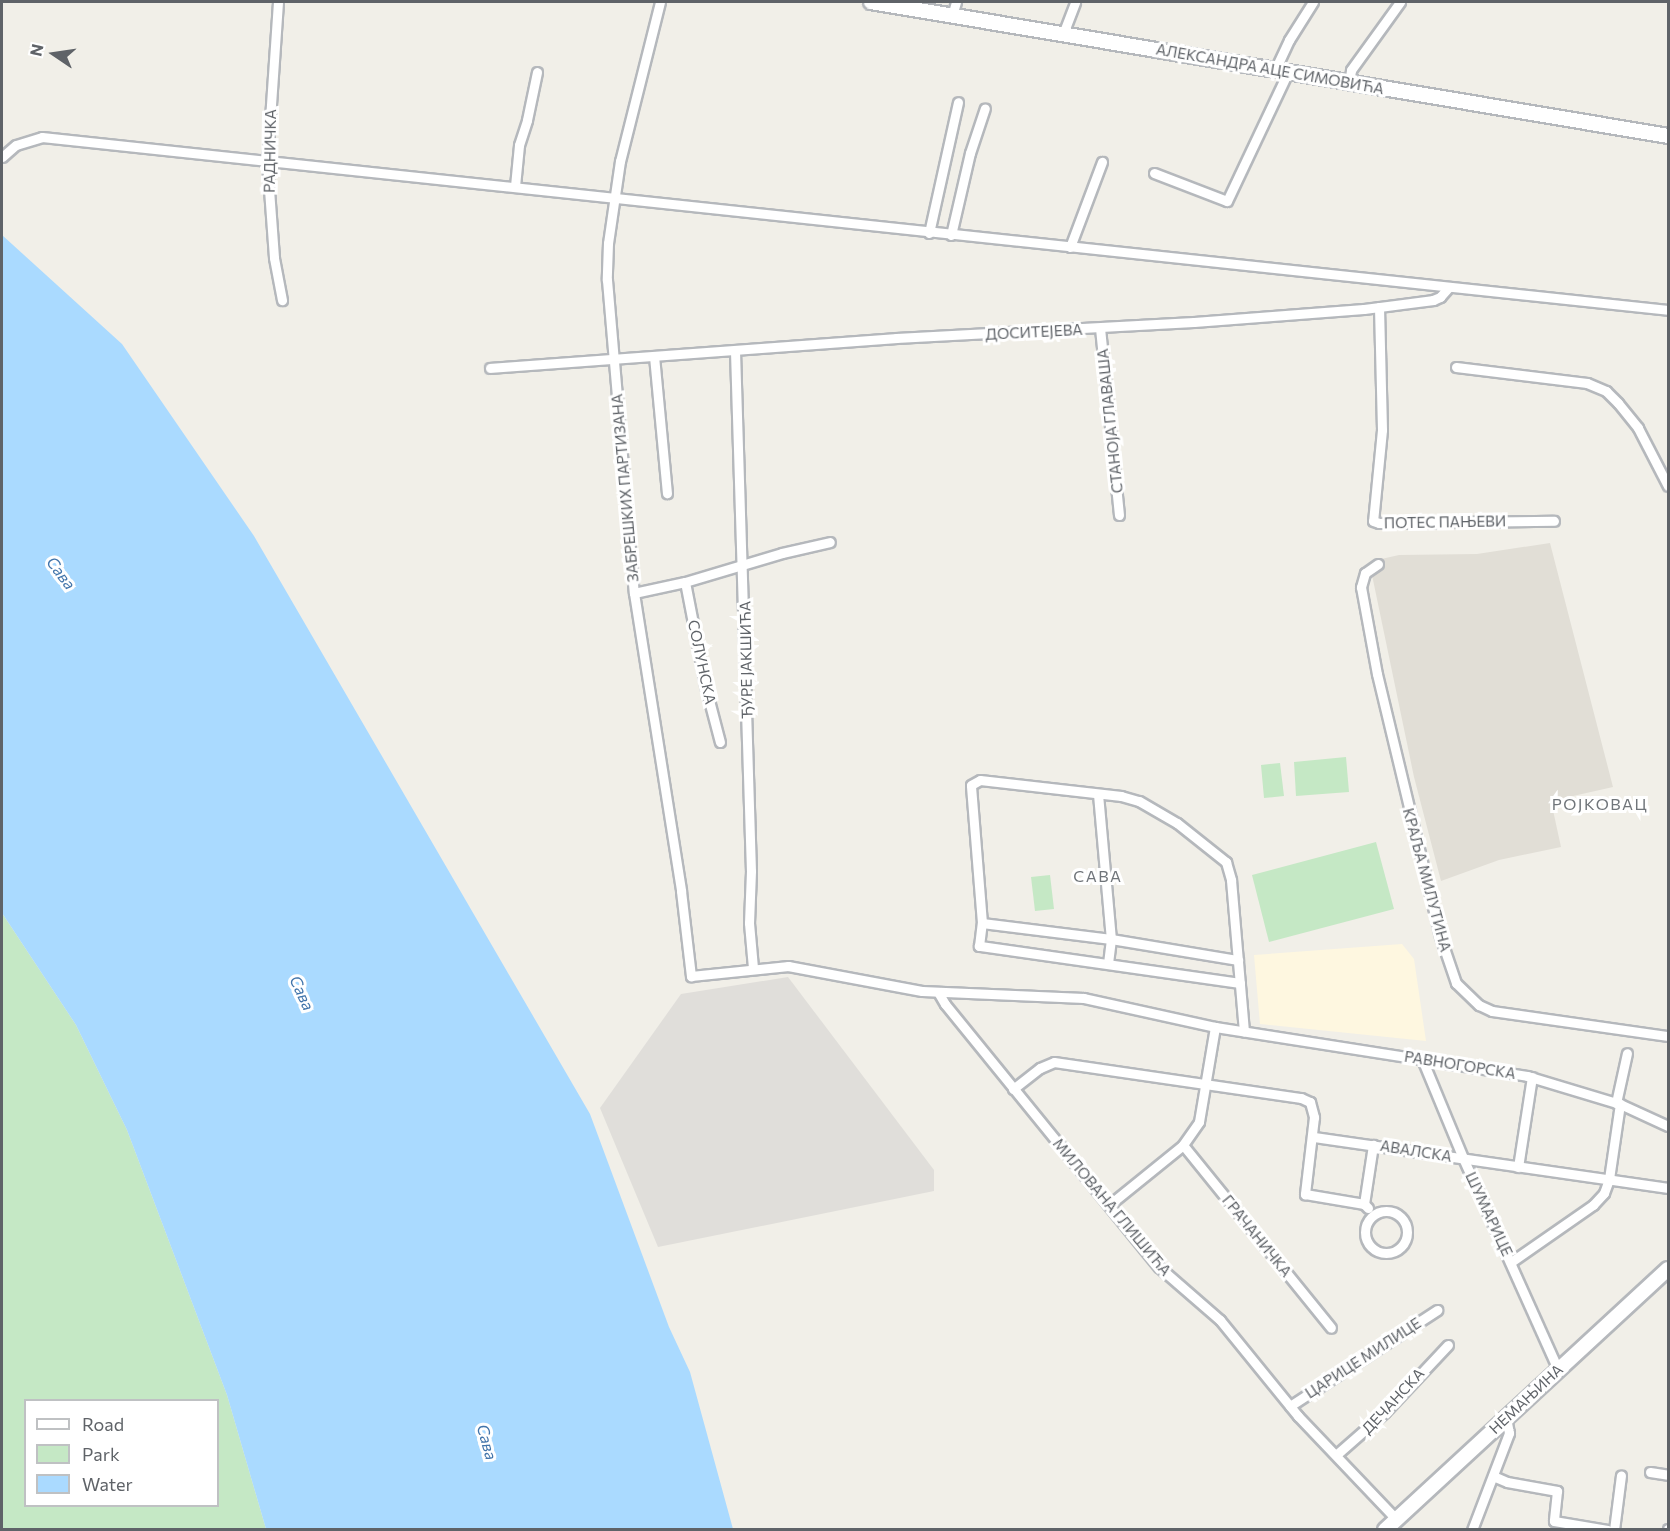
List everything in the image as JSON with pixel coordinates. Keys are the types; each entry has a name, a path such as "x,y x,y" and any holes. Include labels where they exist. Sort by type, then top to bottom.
{"street":[{"name":"РАДНИЧКА","path":"278,2 267,162 274,258 282,300"},
{"name":"ЗАБРЕШКИХ ПАРТИЗАНА","path":"660,2 629,122 614,198 607,280 634,592 681,891 691,976"},
{"name":"АЛЕКСАНДРА АЦЕ СИМОВИЋА","path":"871,2 1668,136"},
{"path":"952,16 956,2"},
{"path":"1063,34 1075,2"},
{"path":"1154,173 1227,201 1281,71 1289,40 1313,2"},
{"path":"1349,83 1351,70 1400,2"},
{"path":"515,186 519,145 537,72"},
{"path":"929,232 958,102"},
{"path":"951,235 970,153 985,108"},
{"path":"2,157 16,145 42,137 1668,310"},
{"path":"1070,247 1102,162"},
{"name":"ДОСИТЕЈЕВА","path":"490,368 896,338 1100,328 1379,307 1433,300 1440,297 1449,287"},
{"name":"ПОТЕС ПАЊЕВИ","path":"1379,307 1382,430 1373,521 1379,523 1554,521"},
{"name":"СТАНОЈА ГЛАВАША","path":"1100,328 1119,514"},
{"name":"ЂУРЕ ЈАКШИЋА","path":"735,351 752,871 749,923 753,968"},
{"path":"654,356 667,493"},
{"path":"1456,367 1587,383 1606,392 1638,428 1668,486"},
{"path":"634,592 685,582 830,542"},
{"name":"КРАЉА МИЛУТИНА","path":"1378,564 1365,573 1360,587 1368,630 1401,783 1440,936 1456,983 1479,1005 1492,1011 1668,1036"},
{"name":"СОЛУНСКА","path":"685,582 720,742"},
{"path":"1240,984 979,946 982,923 971,785 980,780 1121,796 1146,804 1177,823 1226,862 1230,872 1238,960 1244,1031"},
{"path":"1098,794 1111,939 1108,963"},
{"path":"982,923 1111,939 1238,960"},
{"name":"РАВНОГОРСКА","path":"691,976 788,966 905,989 1084,998 1215,1027 1532,1077 1618,1104 1668,1126"},
{"name":"МИЛОВАНА ГЛИШИЋА","path":"938,992 945,1004 1013,1089 1160,1267 1220,1320 1290,1406 1395,1518"},
{"path":"1109,1204 1183,1145 1199,1122 1215,1027"},
{"path":"1511,1262 1593,1205 1604,1192 1609,1179 1627,1053"},
{"name":"ШУМАРИЦЕ","path":"1422,1059 1463,1158 1558,1369"},
{"path":"1013,1089 1040,1068 1054,1062 1301,1098 1310,1102 1314,1117 1314,1137 1305,1194 1364,1203 1373,1215"},
{"path":"1518,1167 1532,1077"},
{"name":"АВАЛСКА","path":"1314,1137 1668,1188"},
{"name":"ГРАЧАНИЧКА","path":"1183,1145 1331,1328"},
{"path":"1364,1203 1373,1145"},
{"path":"1392,1211 1403,1219 1407,1238 1399,1249 1380,1252 1369,1245 1365,1232 1368,1219 1373,1215 1392,1211"},
{"name":"НЕМАЊИНА","path":"1385,1530 1395,1518 1668,1269"},
{"name":"ЦАРИЦЕ МИЛИЦЕ","path":"1290,1406 1437,1310"},
{"name":"ДЕЧАНСКА","path":"1336,1455 1385,1412 1448,1345"},
{"path":"1472,1530 1509,1433 1506,1418"},
{"path":"1650,1472 1668,1475"},
{"path":"1614,1530 1621,1475"},
{"path":"1493,1476 1507,1482 1557,1491 1554,1521 1607,1530"}],"shaded area":[{"path":"1550,543 1613,787 1551,801 1561,847 1499,860 1441,881 1414,777 1372,575 1379,569 1377,560 1399,555 1477,554"},
{"path":"1402,944 1414,959 1426,1041 1260,1024 1254,955"},
{"path":"788,977 934,1170 934,1191 658,1247 600,1108 681,994"}],"green space":[{"path":"1346,757 1349,792 1296,796 1294,762"},
{"path":"1280,763 1284,796 1264,798 1261,765"},
{"path":"1376,842 1394,909 1269,942 1252,875"},
{"path":"1050,875 1054,909 1035,911 1031,877"},
{"path":"2,913 76,1025 127,1130 227,1395 266,1529 2,1529"}],"water":[{"name":"Сава","path":"2,235 122,344 254,536 590,1114 669,1327 690,1372 733,1529 266,1529 227,1395 127,1130 76,1025 2,913"}],"district":[{"name":"РОЈКОВАЦ","path":"1600,804"},
{"name":"САВА","path":"1098,876"}]}
